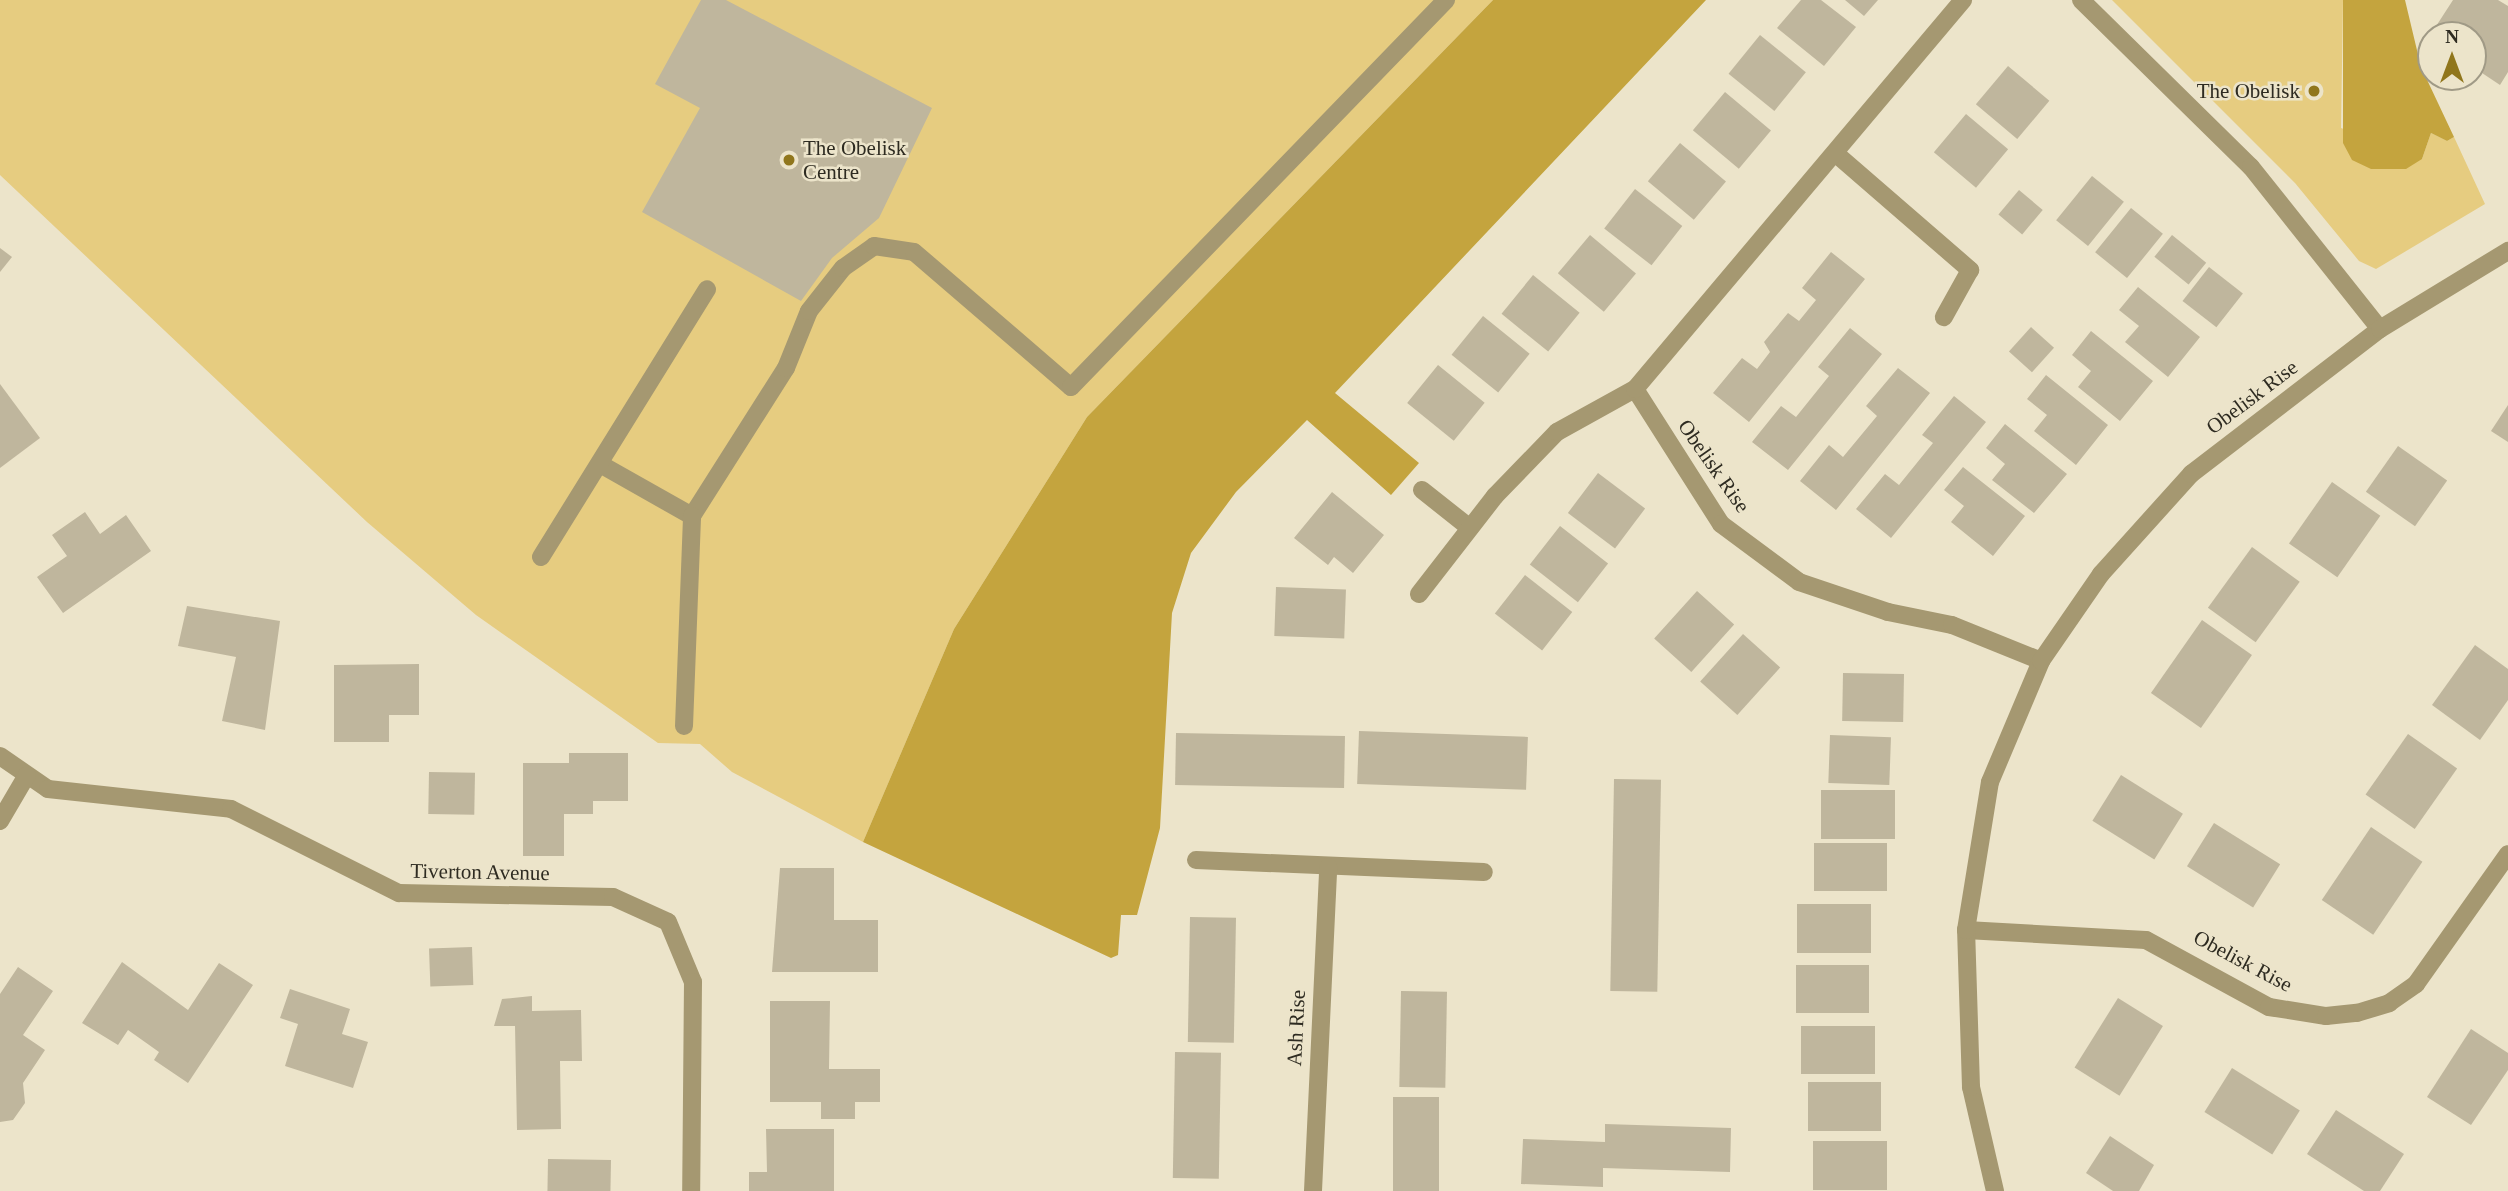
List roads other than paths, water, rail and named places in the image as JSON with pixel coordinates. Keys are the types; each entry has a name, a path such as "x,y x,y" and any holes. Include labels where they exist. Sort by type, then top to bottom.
{"street":[{"path":"684,726 692,516 786,368 809,311 844,268 874,246 914,252 1071,387 1446,0"},
{"path":"1419,594 1470,528 1557,432 1635,389 1962,0"},
{"path":"2081,0 2251,167 2380,329"},
{"path":"1835,153 1970,270 1944,317"},
{"name":"Obelisk Rise","path":"1995,1191 1971,1087 1966,930 1990,782 2041,661 2101,574 2162,502 2231,440 2380,329 2508,251"},
{"path":"541,557 707,289"},
{"name":"Obelisk Rise","path":"1635,389 1721,524 1800,582 1888,612 1952,625 2041,661"},
{"path":"600,464 692,516"},
{"path":"1422,489 1470,528"},
{"name":"Tiverton Avenue","path":"0,756 48,789 231,809 399,893 613,897 668,922 693,982 691,1191"},
{"path":"0,821 27,775"},
{"name":"Obelisk Rise","path":"1966,930 2147,940 2269,1007 2326,1016 2357,1013 2389,1003 2416,984 2508,853"},
{"path":"1196,860 1484,872"},
{"name":"Ash Rise","path":"1313,1191 1328,867"}],"place":[{"name":"The Obelisk","path":"2314,91"},
{"name":"The Obelisk Centre","path":"789,160"}]}
